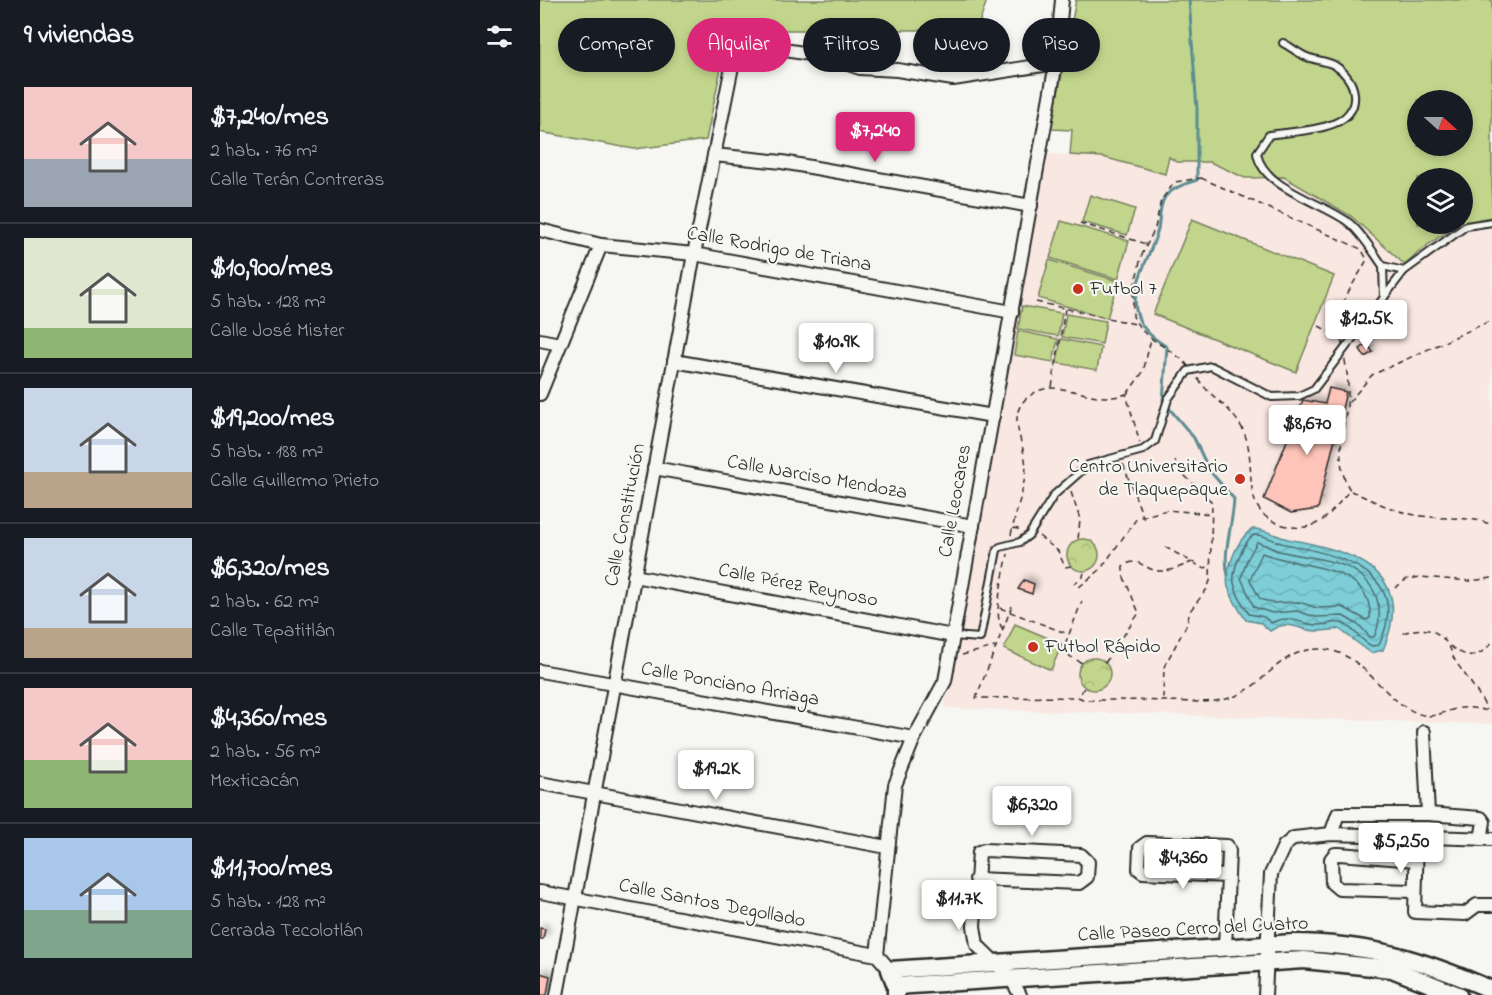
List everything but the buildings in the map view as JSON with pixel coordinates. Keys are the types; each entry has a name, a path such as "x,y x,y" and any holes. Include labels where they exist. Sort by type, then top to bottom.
{"street":[{"name":"Calle Leocares","path":"1060,18 1062,0"},
{"name":"Calle Constitución","path":"557,995 694,254 737,42 828,57 860,68 897,70 953,79 1022,68"},
{"name":"Calle Leocares","path":"877,955 895,785 914,738 945,681 1054,72"},
{"path":"714,154 782,162 1031,206"},
{"name":"Calle Rodrigo de Triana","path":"540,230 601,245 694,254 1012,312"},
{"path":"540,394 601,245"},
{"path":"540,340 560,344"},
{"path":"674,361 993,416"},
{"name":"Calle Narciso Mendoza","path":"654,468 973,526"},
{"name":"Calle Pérez Reynoso","path":"634,576 953,636"},
{"name":"Calle Ponciano Arriaga","path":"540,671 914,738"},
{"path":"1424,732 1428,814"},
{"path":"540,783 887,847"},
{"path":"1265,995 1271,874 1276,858 1284,846 1304,835 1331,834 1486,839 1484,822 1481,818 1428,814 1338,814 1331,834"},
{"path":"1417,837 1415,912 1465,914 1477,904 1492,905"},
{"path":"1225,948 1229,851 1227,846 1147,843 1140,848 1139,869 1143,873 1227,876"},
{"path":"976,879 1085,881 1088,862 1085,856 985,850 979,852 976,879 974,926 977,945 1011,978 1020,995"},
{"path":"1415,891 1339,889 1332,883 1331,859 1335,854 1339,854 1416,860"},
{"name":"Calle Santos Degollado","path":"540,892 877,955"},
{"name":"Calle Paseo Cerro del Cuatro","path":"890,970 1267,945 1321,944 1404,956 1432,964 1492,990"},
{"path":"877,955 890,970 896,991"},
{"name":"Calle Paseo Cerro del Cuatro","path":"896,991 956,982 1011,978 1267,962 1332,961 1392,969 1458,995"},
{"path":"931,995 956,982"}],"lane":[{"path":"1283,43 1305,57 1334,65 1346,74 1353,87 1354,99 1351,112 1340,122 1324,127 1269,135 1257,153 1259,166 1277,182 1349,222 1383,266 1384,298"},
{"path":"953,636 980,638 997,550 1020,542 1031,532 1054,495 1088,465 1141,450 1155,441 1168,399 1188,371 1211,366 1272,397 1299,396 1314,389 1404,271 1466,226 1492,222"},
{"path":"1383,266 1404,271"}],"path":[{"path":"1350,490 1320,523 1306,529 1270,519 1257,508 1252,495 1245,434 1232,414 1206,388 1192,369 1151,339 1136,324 1132,316 1133,293 1165,192 1175,182 1202,178 1361,249 1367,259 1344,303 1341,315 1348,404 1340,446 1344,480 1350,490 1405,513 1424,517 1463,517 1492,525"},
{"path":"1080,223 1147,244"},
{"path":"1036,302 1136,324"},
{"path":"1052,388 1065,309"},
{"path":"1348,404 1372,375 1492,320"},
{"path":"1319,326 1350,343"},
{"path":"1003,629 998,621 999,607 1012,528 1026,475 1026,459 1017,431 1018,407 1038,390 1052,388 1115,398 1126,394 1143,372 1151,339"},
{"path":"1126,394 1141,450"},
{"path":"1120,456 1145,522"},
{"path":"1163,701 1164,667 1186,626 1190,610 1207,589 1210,567 1212,514 1210,497 1185,476 1175,461"},
{"path":"1068,483 1080,519 1078,540"},
{"path":"1079,587 1100,570 1133,523 1142,516 1167,510 1212,514"},
{"path":"1012,528 1031,532 1052,545 1065,567 1071,566"},
{"path":"1165,547 1203,568 1210,567"},
{"path":"1105,663 1139,613 1123,575 1124,567 1129,562 1136,561 1159,571 1172,570 1192,562"},
{"path":"1073,584 1080,581 1084,572"},
{"path":"1395,588 1407,579 1421,577 1470,581 1492,578"},
{"path":"1082,601 1062,652 1082,663"},
{"path":"1012,606 976,698 1078,697 1085,700 1163,701 1226,699 1244,692 1265,677 1282,659 1302,651 1322,649 1347,656 1404,706 1418,714 1435,717 1456,709 1474,708 1492,712"},
{"path":"999,607 1069,634"},
{"path":"1403,633 1426,629 1439,634 1449,646 1459,653 1474,657 1484,652 1492,642"},
{"path":"949,658 996,646"},
{"path":"1449,646 1454,660 1470,679 1487,711"},
{"path":"1078,697 1084,688"}],"shaded area":[{"name":"Centro Universitario de Tlaquepaque","path":"1045,154 1103,157 1164,174 1168,157 1178,162 1210,162 1245,178 1284,177 1351,216 1405,265 1439,237 1444,234 1473,234 1473,220 1492,217 1492,724 944,708"}],"green space":[{"path":"540,0 987,0 981,18 913,18 913,30 901,30 901,18 803,18 803,30 791,30 791,18 687,18 687,72 720,72 706,140 634,149 540,132"},
{"path":"1076,0 1492,0 1492,217 1473,221 1473,168 1407,168 1407,234 1445,234 1434,240 1405,265 1351,216 1284,177 1245,178 1210,162 1177,162 1169,157 1165,174 1103,157 1070,155 1072,130 1051,129 1062,72 1100,72 1100,18 1073,18"},
{"path":"1090,195 1135,209 1127,235 1082,222"},
{"path":"1192,219 1334,276 1296,372 1153,314"},
{"name":"Futbol 7","path":"1061,221 1129,241 1118,279 1050,258"},
{"name":"Futbol 7","path":"1049,260 1118,281 1107,318 1038,298"},
{"path":"1022,306 1062,313 1058,336 1018,329"},
{"path":"1066,314 1106,321 1102,344 1062,337"},
{"path":"1018,331 1058,339 1053,362 1014,355"},
{"path":"1061,339 1101,347 1097,370 1057,363"},
{"path":"1083,539 1094,544 1099,555 1094,566 1083,571 1072,566 1067,555 1072,544"},
{"name":"Futbol Rápido","path":"1015,624 1062,644 1051,670 1004,649"},
{"path":"1094,658 1105,663 1110,674 1105,685 1094,690 1083,685 1078,674 1083,663"}],"water":[{"path":"1253,529 1334,550 1355,558 1372,569 1385,582 1392,600 1392,622 1383,650 1371,653 1339,629 1315,631 1283,625 1270,631 1261,623 1246,620 1228,587 1227,580 1230,563 1238,546"}],"waterway":[{"path":"1189,0 1197,109 1197,180 1175,188 1163,201 1155,240 1138,284 1135,306 1146,331 1167,347 1163,401 1194,438 1209,470 1234,499 1226,557 1228,575"}],"place":[{"name":"Futbol 7","path":"1078,289"},
{"name":"Centro Universitario de Tlaquepaque","path":"1240,479"},
{"name":"Futbol Rápido","path":"1033,647"}]}
